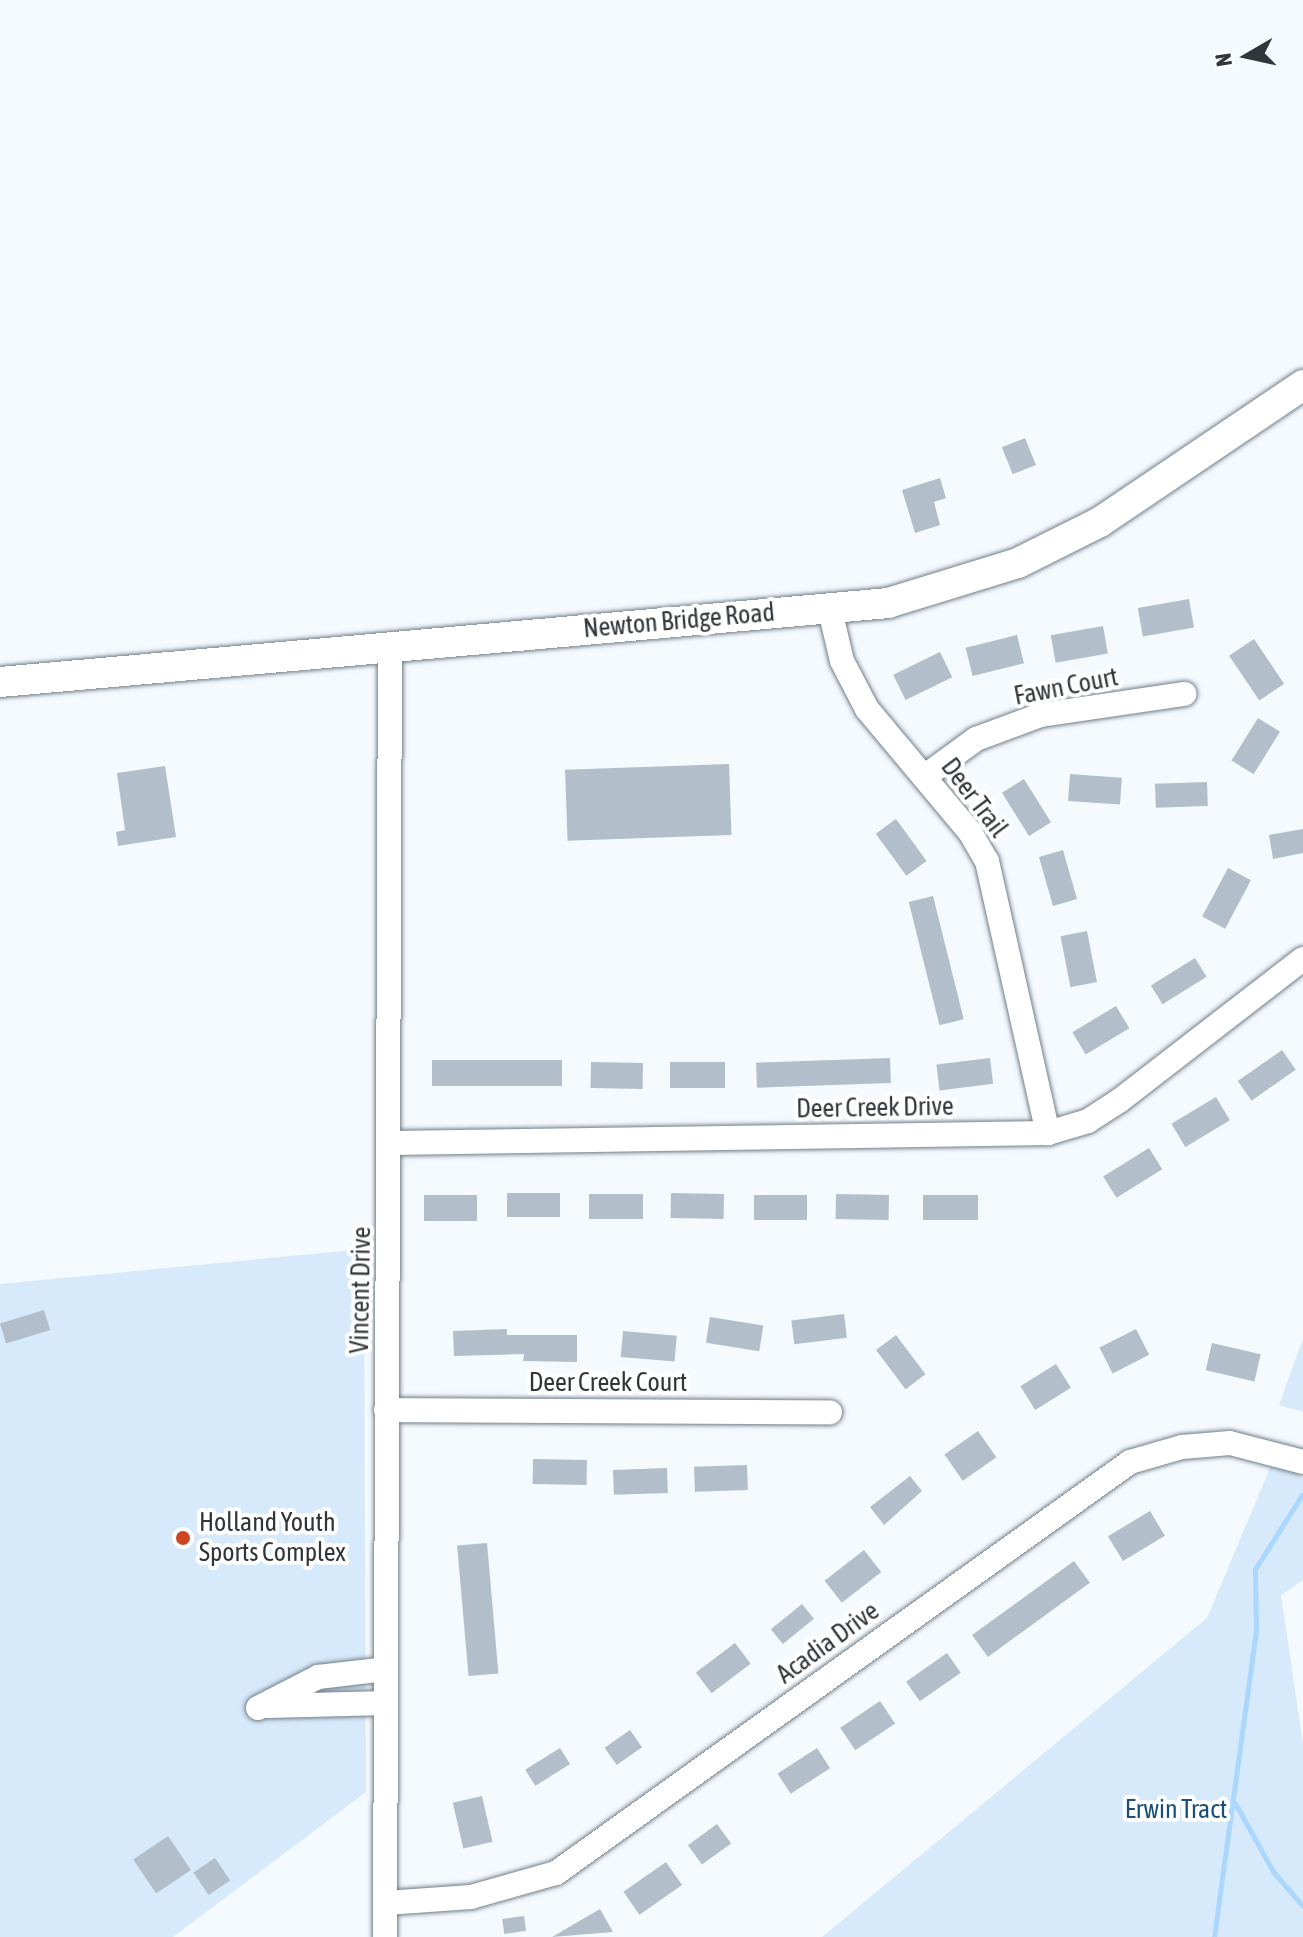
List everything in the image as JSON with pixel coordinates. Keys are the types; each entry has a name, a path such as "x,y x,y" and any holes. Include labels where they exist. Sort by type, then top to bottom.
{"main road":[{"name":"Newton Bridge Road","path":"0,682 888,603 1018,563 1100,522 1303,385"}],"street":[{"name":"Deer Trail","path":"830,610 842,661 867,709 924,777 987,861 1048,1133"},
{"name":"Vincent Drive","path":"385,1937 386,1410 392,1143 390,645"},
{"name":"Fawn Court","path":"924,777 976,739 1041,715 1184,694"},
{"name":"Deer Creek Drive","path":"392,1143 1048,1133 1088,1121 1119,1101 1303,959"},
{"name":"Deer Creek Court","path":"386,1410 830,1412"},
{"name":"Acadia Drive","path":"386,1903 471,1897 556,1873 1130,1462 1182,1447 1230,1443 1303,1462"},
{"path":"386,1669 318,1677 258,1708 386,1703"}],"green space":[{"name":"Holland Youth Sports Complex","path":"364,1249 366,1792 173,1937 0,1937 0,1284"},
{"path":"1303,1338 1303,1412 1279,1405"},
{"name":"Erwin Tract","path":"1275,1456 1303,1479 1303,1580 1281,1595 1303,1744 1303,1937 822,1937 1207,1618"}],"building":[{"path":"1025,438 1036,465 1013,474 1002,447"},
{"path":"940,478 946,498 934,502 940,525 915,533 902,490"},
{"path":"1189,599 1194,628 1143,637 1138,608"},
{"path":"1103,626 1108,654 1056,663 1051,635"},
{"path":"1017,635 1024,663 973,676 966,648"},
{"path":"1254,639 1284,684 1259,701 1229,656"},
{"path":"940,652 952,677 906,700 893,675"},
{"path":"1258,718 1280,732 1254,774 1232,760"},
{"path":"729,764 731,835 568,841 565,770"},
{"path":"165,766 176,837 118,846 116,832 125,830 117,773"},
{"path":"1070,774 1122,778 1120,805 1068,801"},
{"path":"1024,779 1051,822 1029,836 1002,793"},
{"path":"1207,782 1208,806 1156,808 1155,784"},
{"path":"896,819 927,861 906,876 876,834"},
{"path":"1303,829 1303,853 1273,859 1269,835"},
{"path":"1063,850 1077,899 1053,906 1039,857"},
{"path":"1228,868 1251,880 1225,929 1202,917"},
{"path":"933,896 964,1019 939,1025 909,902"},
{"path":"1087,931 1097,982 1070,987 1060,936"},
{"path":"1195,958 1207,977 1163,1004 1151,986"},
{"path":"1116,1006 1129,1028 1086,1055 1072,1032"},
{"path":"1282,1050 1296,1070 1252,1101 1238,1081"},
{"path":"890,1058 891,1083 757,1088 756,1063"},
{"path":"990,1058 993,1084 940,1090 936,1065"},
{"path":"432,1060 562,1060 562,1086 432,1086"},
{"path":"591,1062 643,1063 643,1089 591,1088"},
{"path":"670,1062 725,1062 725,1088 670,1088"},
{"path":"1216,1097 1230,1120 1185,1147 1171,1124"},
{"path":"1149,1148 1162,1169 1116,1198 1103,1177"},
{"path":"507,1193 560,1193 560,1217 507,1217"},
{"path":"671,1193 724,1194 724,1219 671,1218"},
{"path":"589,1194 643,1194 643,1219 589,1219"},
{"path":"836,1194 889,1195 889,1220 836,1219"},
{"path":"424,1195 477,1195 477,1221 424,1221"},
{"path":"754,1195 807,1195 807,1220 754,1220"},
{"path":"923,1195 978,1195 978,1220 923,1220"},
{"path":"44,1310 50,1330 6,1344 0,1323"},
{"path":"844,1314 847,1338 794,1344 791,1320"},
{"path":"710,1317 763,1325 759,1351 706,1343"},
{"path":"507,1329 507,1335 577,1335 577,1362 523,1361 524,1354 454,1356 453,1331"},
{"path":"1136,1329 1149,1355 1113,1373 1099,1348"},
{"path":"623,1331 677,1336 675,1362 621,1357"},
{"path":"896,1335 925,1374 906,1389 876,1350"},
{"path":"1212,1343 1261,1354 1254,1382 1206,1370"},
{"path":"1056,1364 1071,1388 1035,1410 1020,1386"},
{"path":"978,1431 996,1457 963,1481 944,1455"},
{"path":"533,1459 587,1460 587,1485 533,1484"},
{"path":"747,1465 748,1490 695,1492 694,1467"},
{"path":"667,1468 668,1493 614,1495 613,1470"},
{"path":"910,1476 922,1491 884,1525 870,1507"},
{"path":"1150,1511 1165,1536 1123,1561 1108,1536"},
{"path":"487,1543 498,1674 469,1676 457,1546"},
{"path":"864,1550 881,1572 842,1603 825,1581"},
{"path":"1074,1561 1090,1583 988,1657 972,1635"},
{"path":"802,1604 814,1619 783,1644 771,1629"},
{"path":"735,1643 751,1664 712,1693 696,1672"},
{"path":"947,1653 961,1673 920,1701 906,1682"},
{"path":"880,1701 895,1723 855,1750 840,1728"},
{"path":"630,1730 642,1747 617,1765 605,1748"},
{"path":"560,1748 570,1764 535,1786 525,1770"},
{"path":"817,1748 830,1768 791,1794 778,1774"},
{"path":"482,1796 493,1842 463,1849 453,1803"},
{"path":"717,1824 731,1843 702,1865 688,1845"},
{"path":"168,1836 191,1870 156,1893 133,1859"},
{"path":"215,1858 230,1880 209,1895 193,1873"},
{"path":"666,1862 682,1885 639,1915 623,1892"},
{"path":"600,1909 613,1932 552,1937"},
{"path":"524,1916 526,1931 504,1934 502,1919"}],"waterway":[{"path":"1214,1937 1256,1629 1255,1569 1302,1495"},
{"path":"1235,1803 1274,1873 1303,1906"}],"place":[{"name":"Holland Youth Sports Complex","path":"183,1538"}]}
